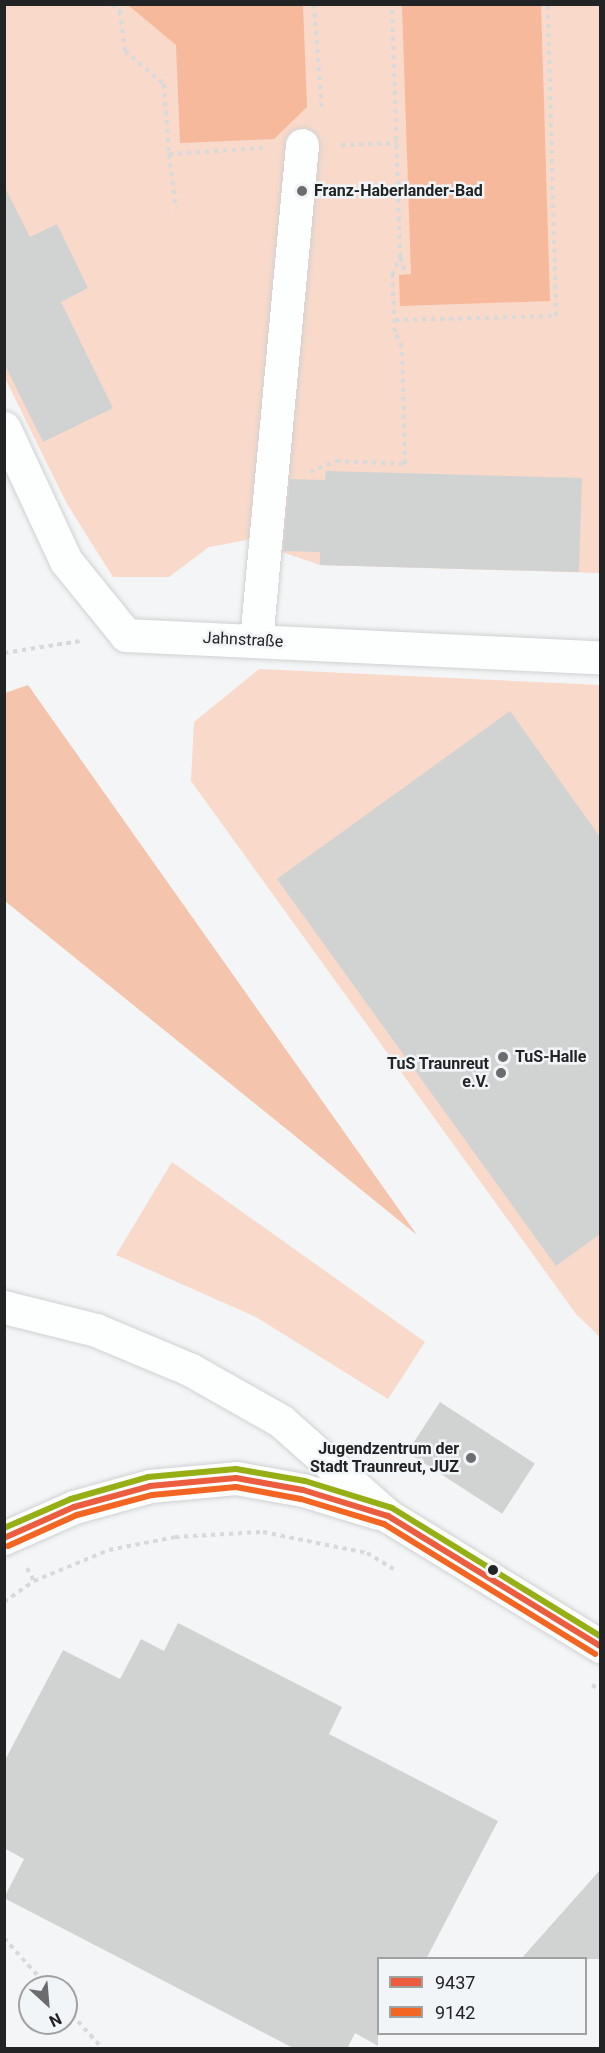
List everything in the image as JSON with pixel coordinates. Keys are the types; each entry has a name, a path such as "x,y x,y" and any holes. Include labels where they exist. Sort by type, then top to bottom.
{"street":[{"path":"256,641 271,487 313,145"},
{"path":"4,428 66,561 126,634"},
{"name":"Jahnstraße","path":"126,634 600,657"},
{"path":"4,1307 96,1330 191,1370 282,1421 388,1516 600,1646"},
{"path":"6,1532 74,1507 150,1486 236,1478 303,1490 388,1516"}],"path":[{"path":"112,4 120,11 125,51 164,84 176,209"},
{"path":"313,145 314,4"},
{"path":"392,4 400,257 406,274"},
{"path":"394,320 556,316 548,4"},
{"path":"169,154 313,145 397,143"},
{"path":"271,487 288,471 313,472 336,461 405,464 402,347 394,320 392,275 400,257"},
{"path":"4,652 126,634"},
{"path":"4,1602 34,1581 109,1550 176,1537 263,1532 367,1553 397,1571"},
{"path":"580,1678 600,1690"},
{"path":"4,1938 37,1975"},
{"path":"78,2022 102,2049"}],"shaded area":[{"name":"Franz-Haberlander-Bad","path":"5,5 600,5 600,573 320,565 247,540 209,547 169,577 113,577 67,504 5,378"},
{"path":"128,5 303,5 307,107 274,139 180,143 176,45"},
{"path":"402,5 541,5 550,301 400,306 399,275 411,274"},
{"name":"TuS Traunreut e.V.","path":"259,669 600,685 600,1337 576,1314 191,781 194,722"},
{"path":"28,685 417,1235 5,901 5,693"},
{"path":"172,1162 425,1342 388,1399 256,1317 116,1255"}],"building":[{"path":"4,186 30,237 57,224 88,288 61,302 113,408 43,442 4,363"},
{"path":"326,471 582,478 579,572 320,565 320,552 283,551 290,479 325,480"},
{"name":"TuS Traunreut e.V.","path":"510,711 600,837 600,1234 556,1266 277,879"},
{"name":"Jugendzentrum der Stadt Traunreut, JUZ","path":"440,1402 535,1464 502,1514 407,1452"},
{"path":"178,1623 342,1707 329,1734 498,1821 427,1957 377,1957 378,2046 355,2033 347,2049 295,2049 4,1898 24,1859 4,1848 4,1762 63,1650 120,1679 141,1639 164,1651"},
{"path":"600,1870 600,1959 523,1957"}],"transit line":[{"path":"4,1528 71,1499 148,1477 236,1469 305,1481 392,1508 600,1636"},
{"name":"9437","path":"4,1538 74,1507 150,1486 236,1478 303,1490 388,1516 600,1646"},
{"name":"9142","path":"8,1546 77,1515 152,1495 236,1487 301,1499 384,1524 595,1654"}],"place":[{"name":"Franz-Haberlander-Bad","path":"302,191"},
{"name":"TuS-Halle","path":"503,1057"},
{"name":"TuS Traunreut e.V.","path":"501,1073"},
{"name":"Jugendzentrum der Stadt Traunreut, JUZ","path":"471,1458"}]}
